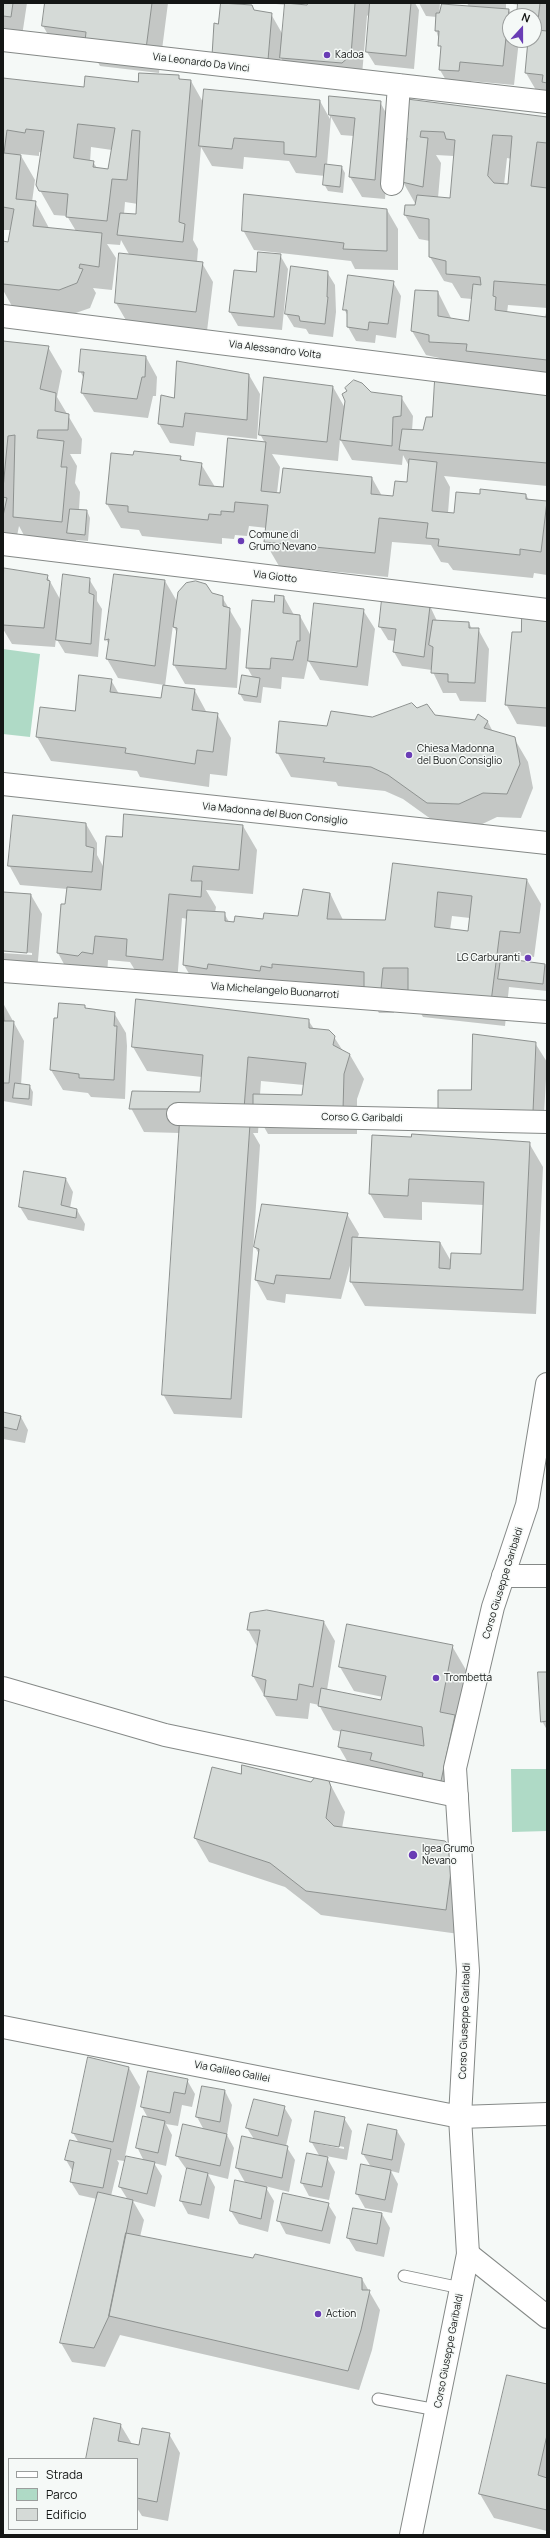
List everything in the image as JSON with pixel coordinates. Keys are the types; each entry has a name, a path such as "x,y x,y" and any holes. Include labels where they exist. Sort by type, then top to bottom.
{"street":[{"name":"Via Leonardo Da Vinci","path":"3,40 547,102"},
{"path":"392,184 399,85"},
{"name":"Via Alessandro Volta","path":"3,316 547,384"},
{"name":"Via Giotto","path":"3,544 547,610"},
{"name":"Via Madonna del Buon Consiglio","path":"3,784 547,843"},
{"name":"Via Michelangelo Buonarroti","path":"3,970 547,1012"},
{"name":"Corso G. Garibaldi","path":"178,1114 547,1122"},
{"name":"Corso Giuseppe Garibaldi","path":"411,2535 468,2254 460,2117 468,1971 455,1768 493,1607 526,1505 547,1384"},
{"path":"503,1576 547,1576"},
{"path":"3,1688 165,1735 457,1796"},
{"name":"Via Galileo Galilei","path":"3,2027 460,2117"},
{"path":"460,2117 547,2114"},
{"path":"468,2254 547,2317"}],"lane":[{"path":"404,2276 461,2288"},
{"path":"378,2399 437,2410"}],"green space":[{"path":"3,649 40,654 30,737 3,734"},
{"path":"511,1769 547,1769 547,1831 512,1832"}],"building":[{"path":"3,3 13,3 11,17 3,16"},
{"path":"45,3 152,3 146,49 85,42 86,32 42,26"},
{"path":"221,3 252,5 254,10 272,13 268,60 212,56 214,23 218,24"},
{"path":"285,3 307,5 308,3 355,3 351,55 342,63 280,58"},
{"path":"370,3 411,3 406,56 366,52"},
{"path":"518,3 540,3 539,8 518,8"},
{"path":"442,4 502,8 502,48 505,48 503,66 460,62 459,71 439,70 441,46 438,46 439,31 435,31 436,13 439,13"},
{"path":"542,30 547,31 547,83 542,82 543,75 525,73 527,48 542,48"},
{"path":"139,73 179,75 179,79 191,80 179,222 185,224 183,242 117,235 120,213 136,214 140,131 132,130 127,180 112,179 107,221 66,217 68,194 39,191 36,185 44,131 26,129 25,133 7,130 4,153 21,155 16,199 36,201 33,226 102,233 99,267 80,264 79,268 83,269 77,283 59,290 3,284 3,241 8,242 14,209 3,207 3,78 84,87 85,76 138,82","holes":["78,124 115,128 108,169 93,167 94,161 74,158"]},
{"path":"204,89 320,100 316,157 284,154 284,142 234,138 232,149 199,146"},
{"path":"329,96 381,101 375,180 349,177 355,118 329,115"},
{"path":"407,99 547,117 547,143 537,142 531,186 547,188 547,285 494,281 493,296 496,297 495,310 546,317 547,309 547,360 466,351 467,344 429,342 429,335 411,331 415,290 438,291 438,316 469,321 473,284 481,285 480,277 446,274 446,261 429,257 429,219 404,215 405,205 415,205 417,195 450,198 455,140 446,139 444,132 421,131 420,137 428,138 423,187 402,182 407,138 403,137","holes":["493,135 512,136 508,184 494,183 488,176"]},
{"path":"325,164 342,166 340,187 323,185"},
{"path":"244,194 387,209 387,251 343,249 344,243 242,231"},
{"path":"258,252 281,254 274,317 229,312 234,270 256,272"},
{"path":"119,253 203,262 196,312 115,303"},
{"path":"291,266 328,271 328,297 325,324 300,321 299,316 285,314"},
{"path":"348,275 394,281 388,324 369,322 368,330 347,327 347,310 343,310"},
{"path":"3,341 49,346 40,389 56,393 55,411 69,414 68,430 38,430 37,438 64,441 61,467 67,467 62,522 13,517 15,435 8,436 3,489"},
{"path":"81,349 146,356 145,377 142,377 137,399 81,393 84,372 79,372"},
{"path":"177,361 249,374 247,420 185,413 183,427 158,424 161,395 174,398"},
{"path":"264,377 333,386 327,442 259,435"},
{"path":"354,380 362,383 371,392 402,396 401,416 393,417 392,446 340,440 345,401 342,394 347,391 345,388"},
{"path":"435,380 547,393 547,463 399,450 402,429 423,430 426,417 432,417"},
{"path":"228,438 266,442 261,491 280,493 283,468 372,477 371,494 393,496 395,481 407,482 409,459 437,462 432,511 454,513 456,492 480,494 480,489 526,494 526,499 547,501 541,552 520,549 520,555 438,546 439,539 426,538 428,523 379,518 375,553 264,542 268,505 235,502 234,512 221,511 221,515 209,514 208,520 128,512 128,506 106,504 111,453 133,455 134,451 181,456 180,460 202,463 199,485 223,487"},
{"path":"3,497 7,498 3,516"},
{"path":"70,509 87,510 85,535 67,533"},
{"path":"4,568 48,575 47,580 50,581 44,628 3,625"},
{"path":"63,574 90,578 89,593 94,595 91,644 56,640"},
{"path":"114,574 165,580 155,666 106,659 109,639 105,640"},
{"path":"196,581 206,584 212,593 223,596 223,606 230,608 226,669 173,665 177,628 173,627 178,592 186,583"},
{"path":"275,595 284,596 283,613 300,615 300,641 297,641 293,660 271,658 270,669 246,668 252,600 274,602"},
{"path":"382,599 430,606 424,657 393,652 396,629 379,627"},
{"path":"314,603 364,609 357,667 308,661"},
{"path":"522,618 547,620 547,708 505,705 512,632 521,632"},
{"path":"433,620 469,622 469,628 479,628 475,683 448,682 448,674 431,673 433,647 429,645"},
{"path":"79,675 112,679 110,692 161,698 163,685 195,689 192,710 218,713 213,752 197,750 195,764 125,753 126,748 36,737 40,707 75,711"},
{"path":"242,675 260,678 257,697 239,694"},
{"name":"Chiesa Madonna del Buon Consiglio","path":"412,703 417,708 427,704 435,715 475,720 478,714 488,721 484,728 515,737 520,764 507,794 483,793 459,804 427,803 388,775 371,767 323,762 325,758 276,753 279,721 327,726 331,711 372,717"},
{"path":"124,814 243,825 239,870 193,866 191,881 202,881 201,897 169,894 163,960 126,956 127,939 95,936 93,954 82,952 78,956 57,953 61,904 65,904 67,887 101,890 106,836 122,837"},
{"path":"13,815 86,823 86,846 94,848 92,872 8,866"},
{"path":"393,863 527,879 520,933 500,931 491,1002 408,993 408,968 383,968 381,989 364,990 364,972 272,964 272,968 261,966 260,971 208,964 207,969 183,965 187,910 225,912 225,921 234,922 235,916 263,919 264,913 298,916 303,889 330,893 327,919 385,920","holes":["438,892 472,896 468,931 435,927"]},
{"path":"3,892 31,894 27,953 3,951"},
{"path":"501,958 545,964 543,984 498,979"},
{"path":"136,999 309,1019 309,1028 329,1030 335,1036 333,1045 350,1054 344,1074 343,1110 253,1110 253,1094 302,1095 306,1063 248,1057 244,1109 129,1109 132,1091 200,1092 203,1055 132,1047"},
{"path":"3,1001 4,1021 14,1021 9,1083 3,1083"},
{"path":"59,1003 85,1005 85,1008 115,1012 114,1026 117,1026 114,1080 79,1078 79,1074 50,1070 54,1018 57,1018"},
{"path":"473,1034 536,1042 533,1112 438,1111 438,1090 471,1090"},
{"path":"15,1083 30,1085 29,1099 13,1098"},
{"path":"180,1120 250,1124 231,1399 162,1395"},
{"path":"412,1134 530,1142 523,1290 350,1282 352,1237 440,1242 439,1268 450,1269 451,1253 481,1254 484,1182 409,1179 408,1196 369,1194 372,1135 411,1137"},
{"path":"24,1171 66,1178 61,1205 77,1209 76,1218 19,1207"},
{"path":"262,1204 348,1213 330,1279 276,1275 274,1284 255,1280 259,1249 254,1247"},
{"path":"3,1412 21,1416 17,1430 3,1427"},
{"path":"267,1610 324,1621 313,1687 299,1684 297,1700 264,1696 266,1680 252,1676 260,1630 247,1630 250,1613"},
{"path":"347,1624 453,1645 440,1712 455,1715 441,1781 422,1778 423,1773 370,1760 372,1753 338,1747 341,1730 424,1746 422,1727 318,1706 321,1688 381,1700 386,1676 339,1667"},
{"path":"538,1672 547,1672 547,1721 541,1722"},
{"path":"242,1765 311,1782 315,1777 328,1778 331,1787 326,1818 334,1826 445,1841 454,1849 446,1910 306,1891 270,1863 194,1838 212,1767 241,1774"},
{"path":"88,2057 129,2067 113,2142 72,2133"},
{"path":"148,2071 188,2079 185,2094 174,2092 170,2113 141,2107"},
{"path":"202,2086 225,2090 220,2122 196,2117"},
{"path":"254,2099 285,2106 278,2136 246,2128"},
{"path":"315,2111 345,2117 339,2147 310,2142"},
{"path":"143,2116 165,2121 158,2153 136,2148"},
{"path":"183,2124 227,2134 220,2166 176,2156"},
{"path":"368,2124 397,2130 392,2160 362,2154"},
{"path":"242,2136 288,2146 282,2178 236,2168"},
{"path":"70,2140 111,2149 103,2188 70,2182 74,2162 65,2160"},
{"path":"307,2153 328,2157 322,2187 301,2183"},
{"path":"126,2156 155,2162 147,2194 119,2187"},
{"path":"361,2164 391,2170 385,2200 356,2194"},
{"path":"187,2168 208,2173 201,2205 180,2201"},
{"path":"235,2180 267,2187 261,2219 230,2211"},
{"path":"98,2192 133,2200 109,2316 94,2348 60,2343"},
{"path":"283,2193 329,2203 322,2231 277,2221"},
{"path":"353,2208 382,2213 377,2244 347,2238"},
{"path":"126,2233 253,2258 255,2254 362,2278 362,2290 370,2290 361,2330 348,2371 109,2316"},
{"path":"507,2375 547,2384 547,2435 538,2475 547,2478 547,2510 479,2494"},
{"path":"94,2418 121,2424 118,2441 139,2445 142,2428 170,2433 157,2502 138,2498 138,2458 86,2458"}],"place":[{"name":"Kadoa","path":"327,55"},
{"name":"Comune di Grumo Nevano","path":"241,541"},
{"name":"Chiesa Madonna del Buon Consiglio","path":"409,755"},
{"name":"LG Carburanti","path":"528,958"},
{"name":"Trombetta","path":"436,1678"},
{"name":"Igea Grumo Nevano","path":"413,1855"},
{"name":"Action","path":"318,2314"}]}
